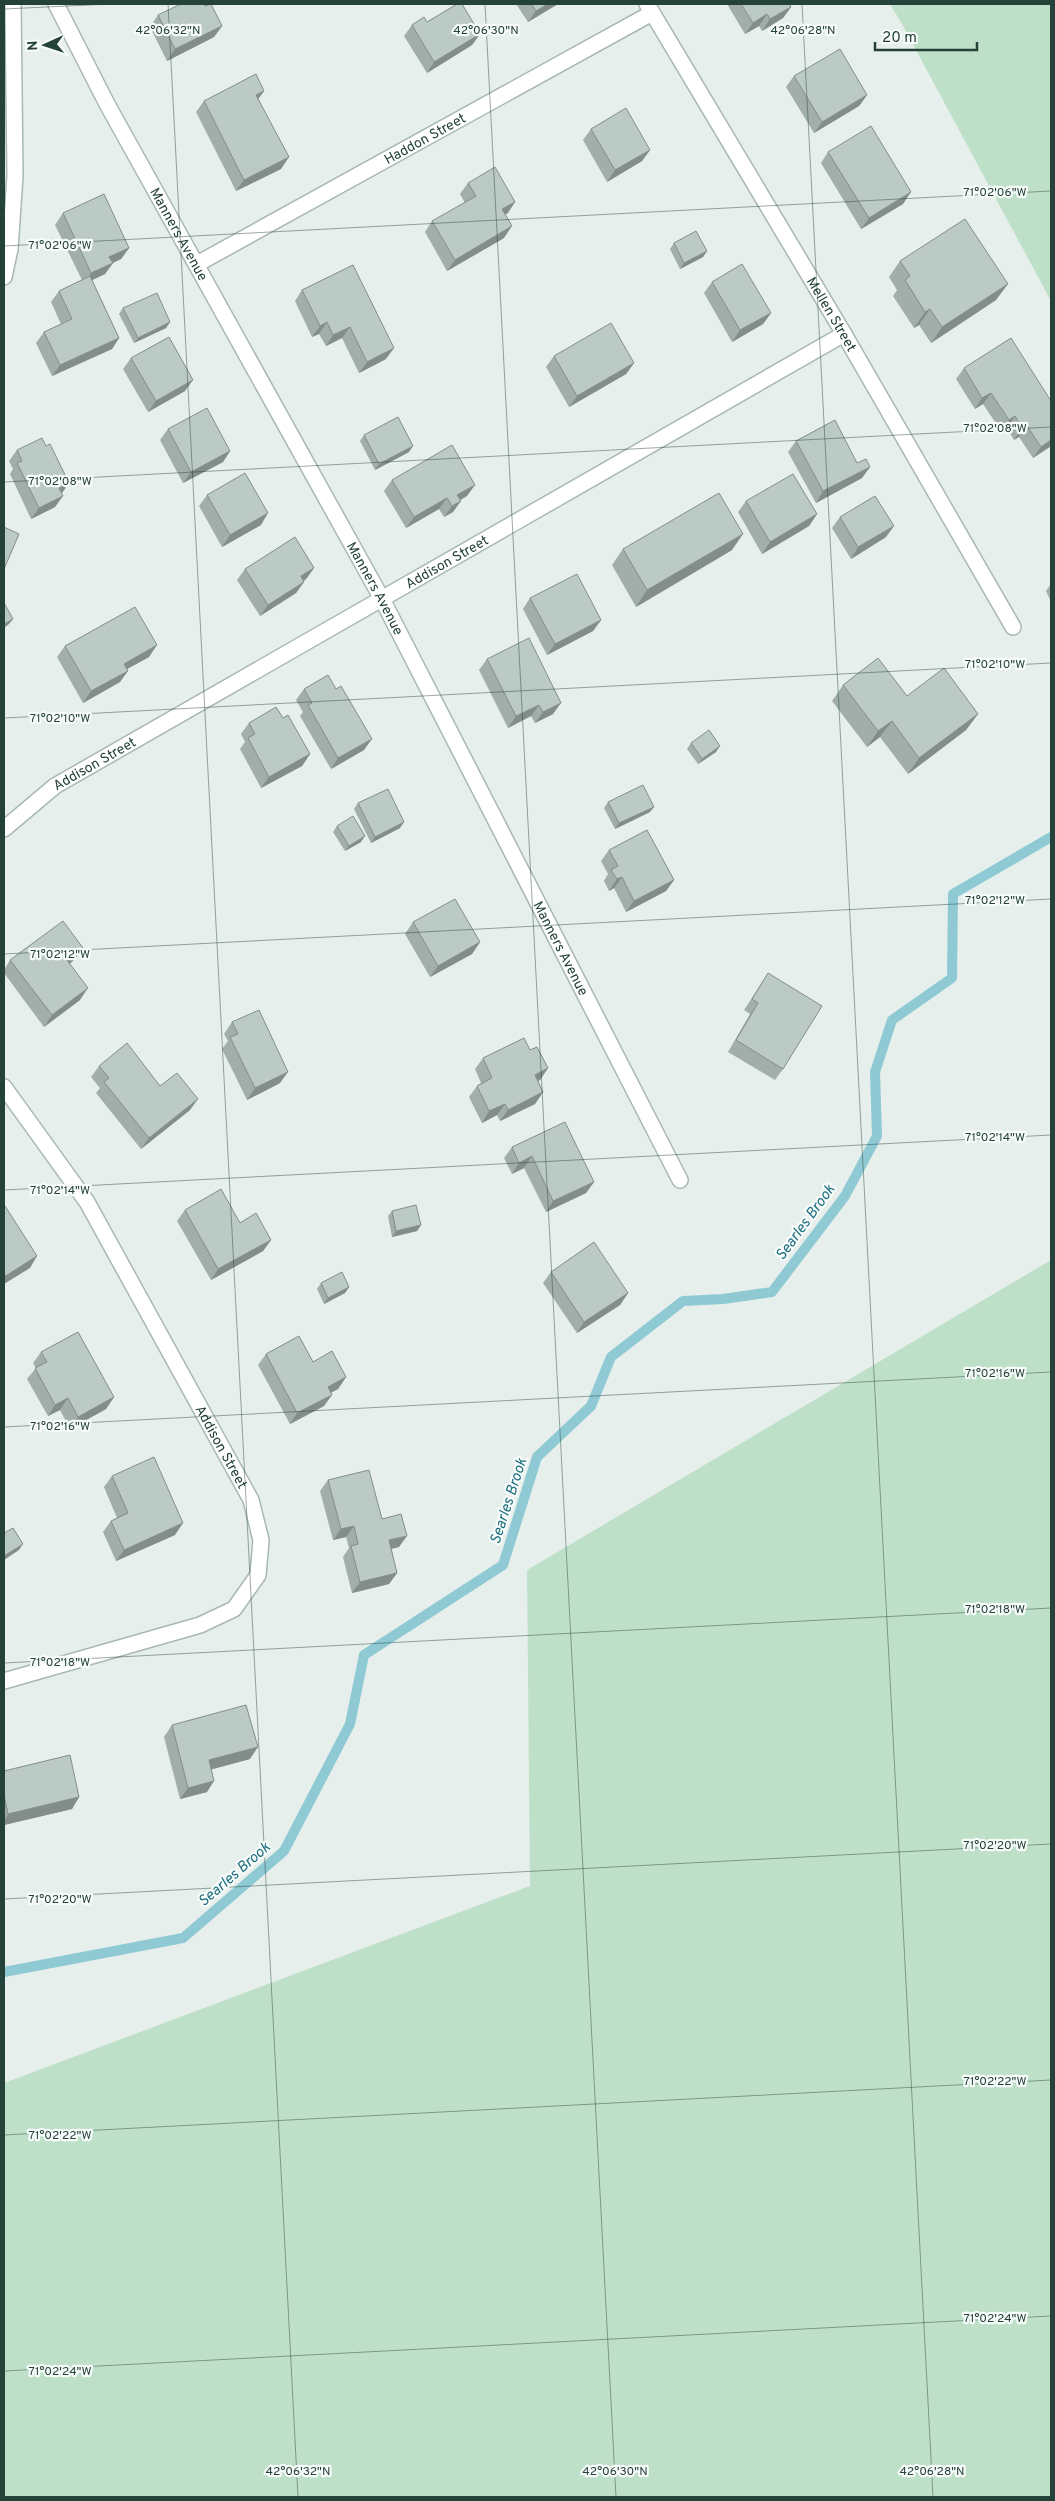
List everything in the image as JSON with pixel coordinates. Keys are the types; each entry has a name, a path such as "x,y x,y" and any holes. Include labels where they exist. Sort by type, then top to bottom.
{"street":[{"path":"4,277 10,249 14,176 13,4"},
{"name":"Manners Avenue","path":"56,4 107,104 382,599 680,1180"},
{"name":"Haddon Street","path":"197,264 650,8"},
{"name":"Mellen Street","path":"650,8 844,334 1013,627"},
{"name":"Addison Street","path":"4,828 55,786 844,334"},
{"name":"Addison Street","path":"4,1087 87,1202 251,1500 261,1540 258,1575 234,1609 200,1625 4,1681"}],"green space":[{"path":"890,4 1051,4 1051,301 902,24"},
{"path":"1051,1260 1051,2497 4,2497 4,2083 530,1886 527,1570"}],"building":[{"path":"181,4 204,4 205,6 211,4 222,26 175,49 158,15"},
{"path":"457,4 462,4 480,34 434,62 412,25 424,17 427,22"},
{"path":"531,4 548,4 536,11"},
{"path":"741,4 789,4 791,7 770,19 767,14 753,23"},
{"path":"840,49 867,95 822,122 794,76"},
{"path":"256,74 264,91 256,95 289,157 244,180 204,101"},
{"path":"626,108 650,150 615,170 591,129"},
{"path":"871,126 911,192 869,218 828,152"},
{"path":"495,167 515,202 502,209 512,226 455,260 432,221 476,196 468,183"},
{"path":"104,194 129,248 109,257 113,263 91,273 63,213"},
{"path":"965,219 1008,284 942,327 930,309 925,312 905,280 910,276 900,261"},
{"path":"696,231 707,251 684,263 674,243"},
{"path":"742,264 771,313 740,330 712,282"},
{"path":"353,265 394,348 367,362 350,327 333,335 327,322 320,326 302,290"},
{"path":"90,276 119,338 60,365 44,332 72,319 59,291"},
{"path":"157,293 170,322 138,338 123,308"},
{"path":"611,323 634,363 577,396 554,356"},
{"path":"169,337 193,380 156,401 131,358"},
{"path":"1011,338 1051,401 1051,440 1041,447 1027,426 1022,428 1015,416 1009,420 991,393 982,398 964,368"},
{"path":"207,408 230,451 191,472 168,429"},
{"path":"398,417 413,446 379,464 364,435"},
{"path":"835,420 857,463 866,459 870,467 823,491 796,441"},
{"path":"42,438 46,446 50,444 69,483 59,488 63,496 39,508 17,463 22,461 17,450"},
{"path":"452,445 475,485 457,495 461,501 452,506 447,498 414,517 392,480"},
{"path":"245,473 268,513 230,535 207,495"},
{"path":"793,474 817,514 770,542 746,501"},
{"path":"719,493 743,534 647,590 623,549"},
{"path":"875,496 894,526 858,547 840,517"},
{"path":"4,527 19,534 4,569"},
{"path":"295,537 314,568 301,576 304,582 268,605 245,569"},
{"path":"577,574 601,620 555,644 530,598"},
{"path":"4,603 13,619 4,624"},
{"path":"135,607 157,645 124,664 128,671 91,691 65,646"},
{"path":"529,638 561,703 543,712 539,705 516,716 487,659"},
{"path":"878,658 907,696 944,668 978,714 919,758 892,721 878,731 843,685"},
{"path":"328,675 336,689 341,686 372,739 338,758 308,705 312,703 304,689"},
{"path":"276,707 283,718 288,715 310,754 269,777 248,738 255,734 249,723"},
{"path":"709,730 720,746 702,759 691,743"},
{"path":"643,785 654,807 619,823 608,802"},
{"path":"388,789 404,822 375,837 358,803"},
{"path":"353,816 365,836 349,846 337,826"},
{"path":"647,830 674,880 634,901 622,877 617,879 611,870 618,866 609,850"},
{"path":"455,899 480,942 438,966 413,922"},
{"path":"63,921 83,948 67,960 88,988 52,1015 10,960"},
{"path":"768,973 822,1006 783,1069 736,1040 758,1003 752,999"},
{"path":"259,1010 288,1072 255,1088 230,1037 238,1034 232,1022"},
{"path":"524,1038 530,1050 537,1047 548,1068 535,1075 543,1092 508,1110 505,1104 489,1111 477,1086 492,1078 483,1058"},
{"path":"127,1043 160,1086 177,1073 198,1099 149,1138 104,1082 109,1078 99,1066"},
{"path":"565,1122 594,1182 553,1201 532,1156 519,1163 512,1147"},
{"path":"221,1189 240,1223 256,1213 271,1240 218,1269 185,1210"},
{"path":"416,1205 421,1225 396,1231 392,1211"},
{"path":"4,1207 37,1256 4,1277"},
{"path":"594,1242 628,1293 584,1322 551,1272"},
{"path":"342,1272 349,1287 328,1298 321,1283"},
{"path":"78,1332 114,1397 78,1417 68,1398 55,1405 35,1368 47,1362 41,1352"},
{"path":"299,1336 313,1362 332,1351 346,1377 328,1387 332,1395 297,1413 266,1354"},
{"path":"154,1457 183,1523 124,1550 111,1521 128,1513 112,1476"},
{"path":"369,1470 382,1519 401,1514 407,1536 389,1540 397,1573 360,1582 351,1546 358,1544 354,1526 341,1529 328,1480"},
{"path":"13,1528 23,1544 4,1556 4,1533"},
{"path":"246,1705 258,1747 209,1760 214,1781 188,1788 172,1725"},
{"path":"70,1755 79,1797 8,1814 4,1795 4,1771"}],"waterway":[{"name":"Searles Brook","path":"4,1972 183,1938 284,1851 350,1724 364,1655 503,1565 537,1457 591,1406 611,1357 683,1301 723,1299 772,1292 845,1196 877,1136 875,1072 892,1020 952,978 953,894 1051,837"}]}
